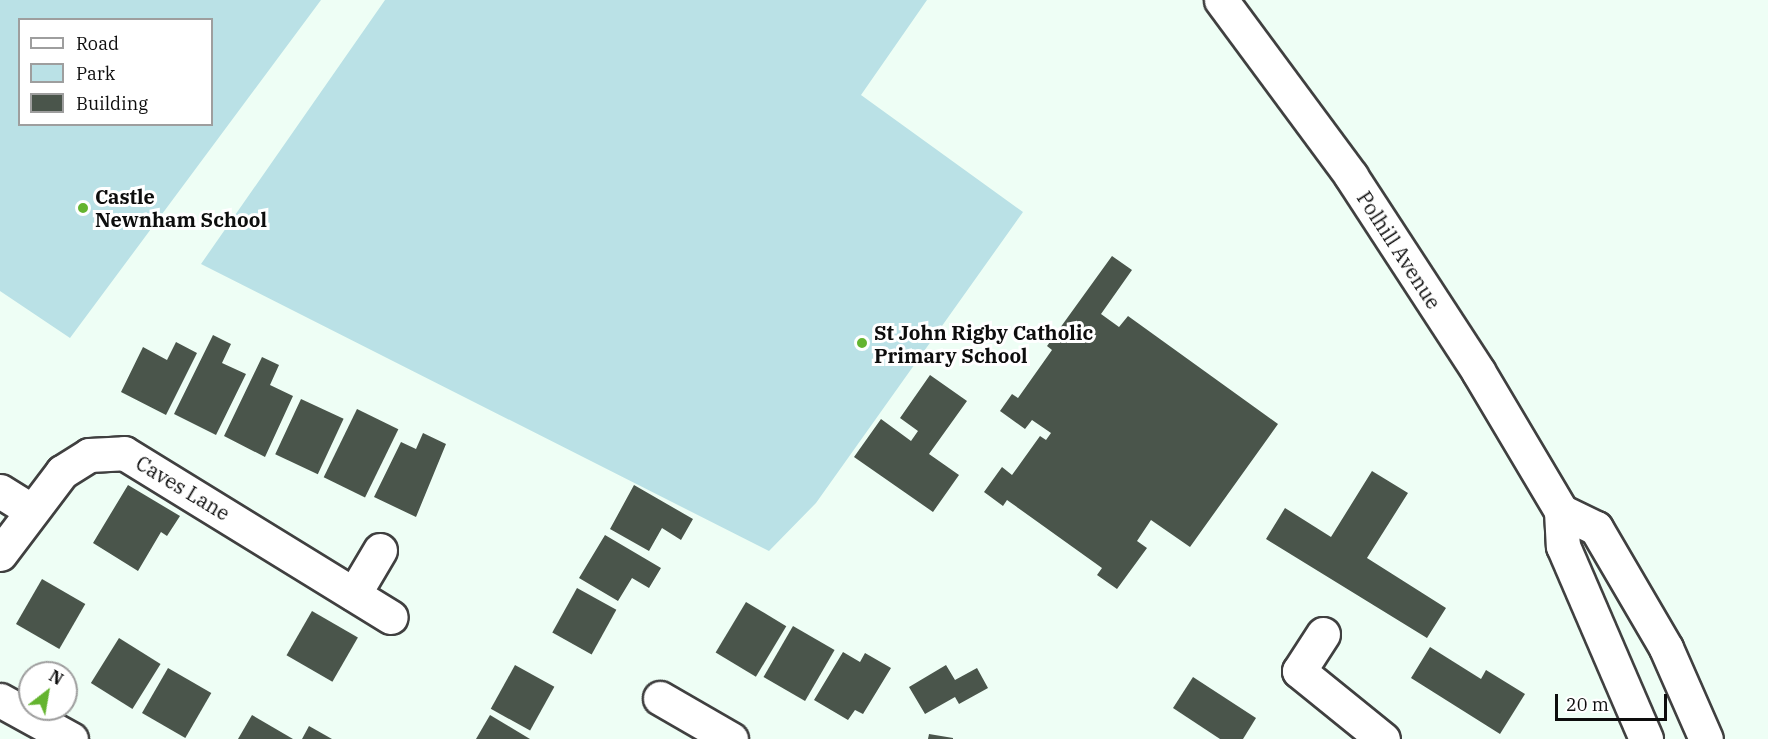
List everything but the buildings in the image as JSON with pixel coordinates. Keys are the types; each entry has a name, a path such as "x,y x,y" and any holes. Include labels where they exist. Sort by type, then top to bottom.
{"street":[{"name":"Polhill Avenue","path":"1221,0 1351,176 1478,371 1561,510 1563,546 1646,739"},
{"name":"Caves Lane","path":"0,554 30,510 62,472 89,455 124,453 391,617"},
{"path":"0,491 30,510"},
{"path":"1561,510 1596,528 1666,648 1706,739"},
{"path":"354,594 380,550"},
{"path":"1323,634 1299,671 1383,739"},
{"path":"660,698 731,739"},
{"path":"0,700 71,739"}],"green space":[{"name":"Castle Newnham School","path":"0,0 321,0 70,338 0,291"},
{"path":"385,0 927,0 861,95 1023,212 816,503 769,551 201,264"}],"place":[{"name":"Castle Newnham School","path":"83,208"},
{"name":"St John Rigby Catholic Primary School","path":"862,343"}]}
